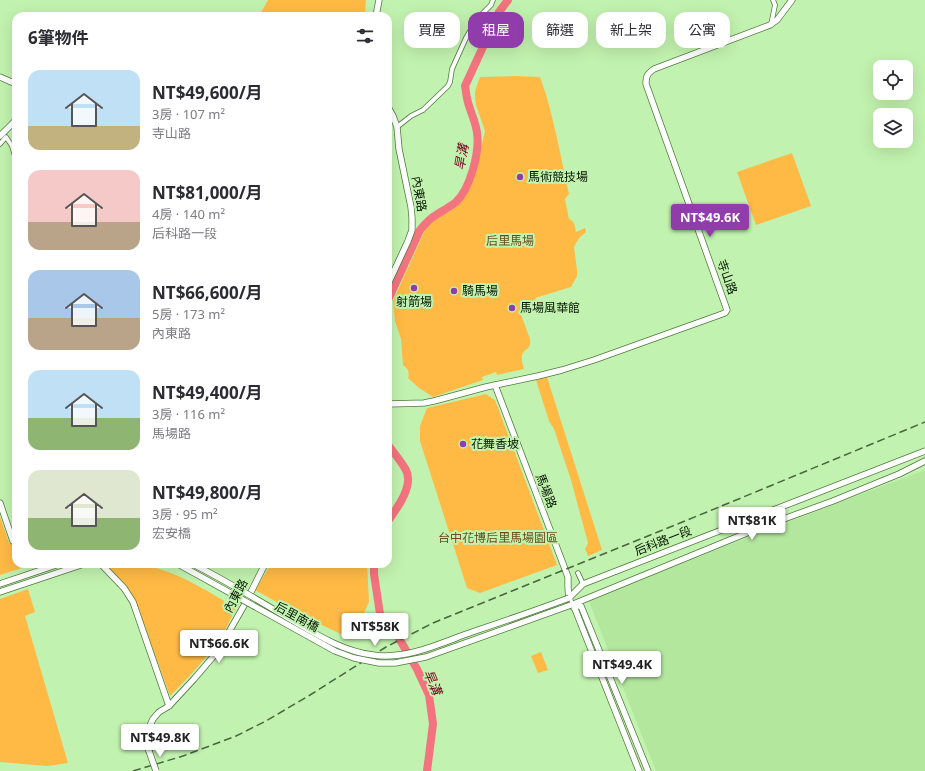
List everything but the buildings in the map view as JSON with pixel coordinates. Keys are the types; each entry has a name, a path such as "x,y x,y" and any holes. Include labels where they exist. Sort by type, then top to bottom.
{"street":[{"path":"377,12 379,0"},
{"path":"397,127 411,116 423,110 448,86 452,69 466,38 477,19 493,0"},
{"path":"770,25 774,5 773,0"},
{"name":"寺山路","path":"392,404 424,403 562,370 725,313 727,310 648,92 646,77 654,69 770,25 777,20 792,0"},
{"path":"0,77 12,82"},
{"name":"內東路","path":"392,114 397,127 399,149 411,207 412,230 392,275"},
{"path":"0,136 12,124"},
{"path":"0,144 6,137 12,146"},
{"name":"馬場路","path":"495,385 568,577 569,598 575,609 639,771"},
{"name":"后科路一段","path":"569,598 583,584 925,451"},
{"name":"后科路一段","path":"572,606 759,528 899,474 925,461"},
{"path":"0,503 12,538"},
{"path":"0,584 47,568"},
{"path":"0,592 72,568"},
{"path":"105,568 124,588 133,602 169,706"},
{"name":"后里南橋","path":"185,568 336,651 354,658 379,663 396,663 426,657 572,606"},
{"name":"后里南橋","path":"200,568 338,645 356,652 374,656 395,656 424,649 569,598"},
{"name":"內東路","path":"156,771 146,740 148,730 153,720 159,712 169,706 218,651 246,602 263,568"},
{"path":"578,573 583,584"},
{"path":"572,606 581,606 648,771"}],"shaded area":[{"path":"925,470 925,771 656,771 588,599 589,596 592,593 651,571 678,564"}],"green space":[{"path":"268,0 366,0 365,12 261,12"},
{"name":"后里馬場","path":"480,77 540,77 545,91 553,120 569,194 565,199 569,219 574,223 576,232 585,228 586,232 579,238 574,247 577,276 571,287 535,298 537,306 520,312 530,339 529,347 523,353 522,357 524,369 497,375 496,372 482,377 483,380 433,397 419,388 408,378 408,371 403,365 401,339 395,321 393,301 425,230 430,224 459,204 465,196 475,173 485,131 476,105 475,96 475,91"},
{"path":"792,153 811,206 756,225 737,172"},
{"name":"台中花博后里馬場園區","path":"547,377 602,550 588,556 585,549 588,543 571,480 554,429 549,421 536,380"},
{"name":"台中花博后里馬場園區","path":"486,394 495,400 557,565 480,593 467,588 420,441 420,426 427,408"},
{"path":"0,517 9,543 12,544 12,568 22,568 0,575"},
{"path":"108,568 156,568 167,571 197,585 236,608 226,628 206,657 170,696 135,600"},
{"path":"269,568 367,568 369,602 352,639 302,616 255,590"},
{"path":"28,589 35,612 25,616 68,763 47,766 0,762 0,599"},
{"path":"541,652 548,670 538,673 531,656"}],"waterway":[{"name":"旱溝","path":"392,291 420,230 431,218 456,202 466,188 470,179 478,141 465,86 499,12 508,0"},
{"name":"旱溝","path":"392,450 400,460 408,476 406,490 392,516"},
{"name":"旱溝","path":"374,568 380,614 394,630 417,669 429,695 433,724 427,771"}],"railway":[{"path":"133,771 183,756 236,736 266,721 310,695 386,647 433,623 925,422"}],"place":[{"name":"馬術競技場","path":"520,177"},
{"name":"射箭場","path":"414,288"},
{"name":"騎馬場","path":"454,291"},
{"name":"馬場風華館","path":"512,308"},
{"name":"花舞香坡","path":"463,444"}]}
